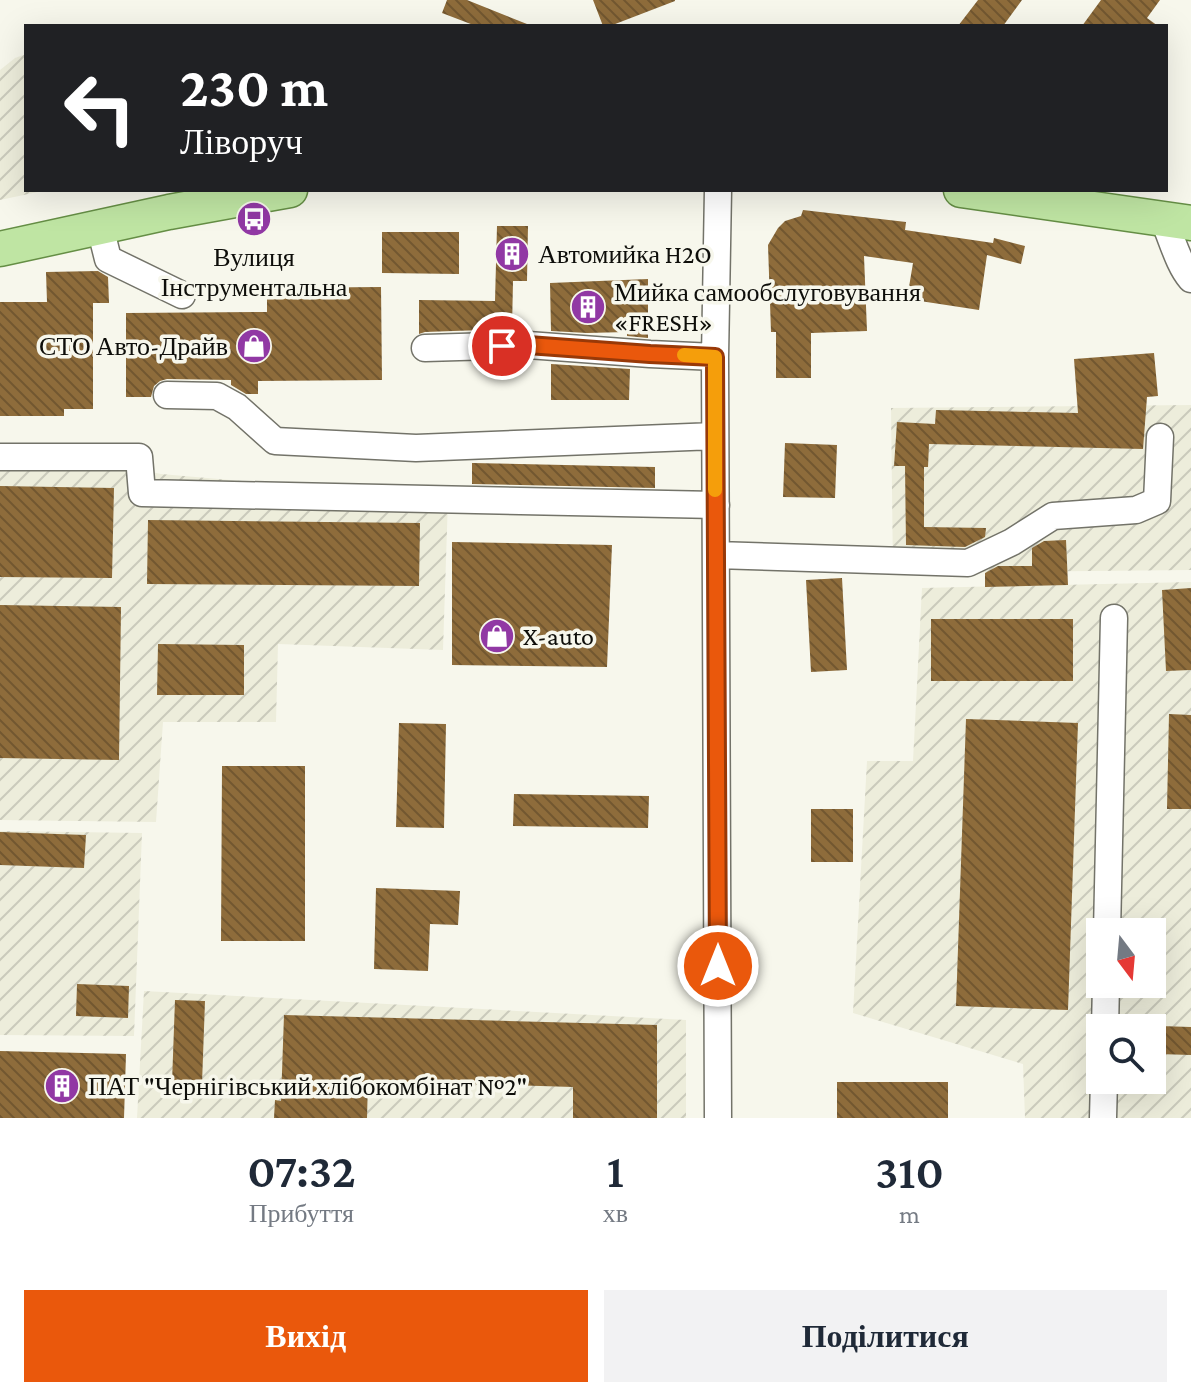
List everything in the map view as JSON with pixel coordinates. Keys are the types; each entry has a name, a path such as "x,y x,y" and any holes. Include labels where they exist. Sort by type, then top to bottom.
{"main road":[{"path":"0,249 169,212 279,192"},
{"path":"975,192 1177,221"}],"street":[{"path":"718,192 715,436 718,1118"},
{"path":"1177,221 1173,241 1182,267 1191,279"},
{"path":"100,227 108,259 182,295"},
{"path":"425,348 528,345 715,357"},
{"path":"167,395 217,396 237,407 275,441 416,448 715,436"},
{"path":"716,555 968,563 1012,542 1053,516 1136,510 1157,501 1160,437"},
{"path":"0,457 139,457 142,493 716,505"},
{"path":"1107,918 1114,618"},
{"path":"1103,1118 1104,1094"}],"shaded area":[{"path":"24,55 24,192 38,192 0,200 0,70"},
{"path":"1191,405 1191,570 893,573 891,408"},
{"path":"0,454 127,467 161,474 448,499 443,650 278,644 276,722 163,722 156,822 0,820"},
{"path":"1191,582 1191,1118 1025,1118 1023,1064 853,1013 867,761 913,761 922,588"},
{"path":"0,831 142,833 134,1036 0,1035"},
{"path":"144,991 686,1020 686,1118 137,1118"}],"building":[{"path":"447,0 467,0 527,24 471,24 442,13"},
{"path":"593,0 675,0 615,24 602,24"},
{"path":"978,0 1022,0 1004,24 960,24"},
{"path":"1101,0 1160,0 1147,18 1155,24 1083,24"},
{"path":"803,210 906,222 905,230 993,243 994,238 1025,246 1021,264 987,255 979,310 907,299 913,263 864,256 867,331 811,333 811,378 776,378 776,332 771,332 768,245 785,221 801,216"},
{"path":"497,226 528,226 527,281 513,281 512,329 419,334 419,300 495,301"},
{"path":"382,232 459,232 459,274 382,273"},
{"path":"98,271 108,277 109,303 93,303 93,409 64,409 64,416 0,416 0,302 47,302 46,272"},
{"name":"Мийка самообслуговування «FRESH»","path":"648,279 648,338 627,336 627,332 551,331 550,283"},
{"name":"СТО Авто-Драйв","path":"381,287 382,380 258,381 258,394 246,394 231,385 231,380 167,379 154,386 151,397 126,397 126,313 267,312 267,288"},
{"path":"1154,353 1158,396 1147,397 1143,449 929,444 928,467 924,467 924,527 986,528 985,537 965,547 906,545 905,466 894,466 897,422 935,424 936,410 1078,413 1074,359"},
{"path":"551,364 630,369 629,400 551,400"},
{"path":"785,443 837,445 835,498 783,497"},
{"path":"472,463 655,467 655,488 472,484"},
{"path":"0,486 114,488 112,578 0,577"},
{"path":"148,520 420,523 419,586 147,584"},
{"path":"1066,540 1068,585 985,587 985,573 998,566 1032,566 1032,548 1044,541"},
{"path":"452,542 612,545 607,667 452,665"},
{"path":"842,578 847,670 811,672 806,580"},
{"path":"1191,588 1191,670 1166,671 1162,590"},
{"path":"0,605 121,607 119,760 0,758"},
{"path":"931,619 1073,619 1073,681 931,681"},
{"path":"158,644 244,645 244,695 157,695"},
{"path":"1169,714 1191,715 1191,809 1167,809"},
{"path":"966,719 1078,723 1068,1010 956,1006"},
{"path":"399,723 446,724 444,828 396,827"},
{"path":"222,766 305,766 305,941 221,941"},
{"path":"514,794 649,796 648,828 513,826"},
{"path":"811,809 853,809 853,862 811,862"},
{"path":"0,832 86,835 84,868 0,865"},
{"path":"376,888 460,891 458,925 430,924 428,971 374,969"},
{"path":"77,984 129,986 128,1018 76,1016"},
{"path":"175,1000 205,1001 202,1084 172,1083"},
{"path":"284,1015 657,1025 657,1118 573,1118 573,1087 368,1081 367,1118 274,1118 275,1100 281,1101"},
{"path":"1166,1026 1191,1027 1191,1055 1166,1054"},
{"name":"ПАТ \"Чернігівський хлібокомбінат №2\"","path":"0,1051 126,1054 124,1118 0,1118"},
{"path":"837,1082 948,1082 948,1118 837,1118"}],"slow traffic":[{"path":"684,355 715,357 715,490"}],"place":[{"name":"Вулиця Інструментальна","path":"254,219"},
{"name":"Автомийка H2O","path":"512,254"},
{"name":"Мийка самообслуговування «FRESH»","path":"588,307"},
{"name":"СТО Авто-Драйв","path":"254,346"},
{"name":"X-auto","path":"497,636"},
{"name":"ПАТ \"Чернігівський хлібокомбінат №2\"","path":"62,1086"}],"route":[{"path":"502,346 715,357 718,966"}]}
